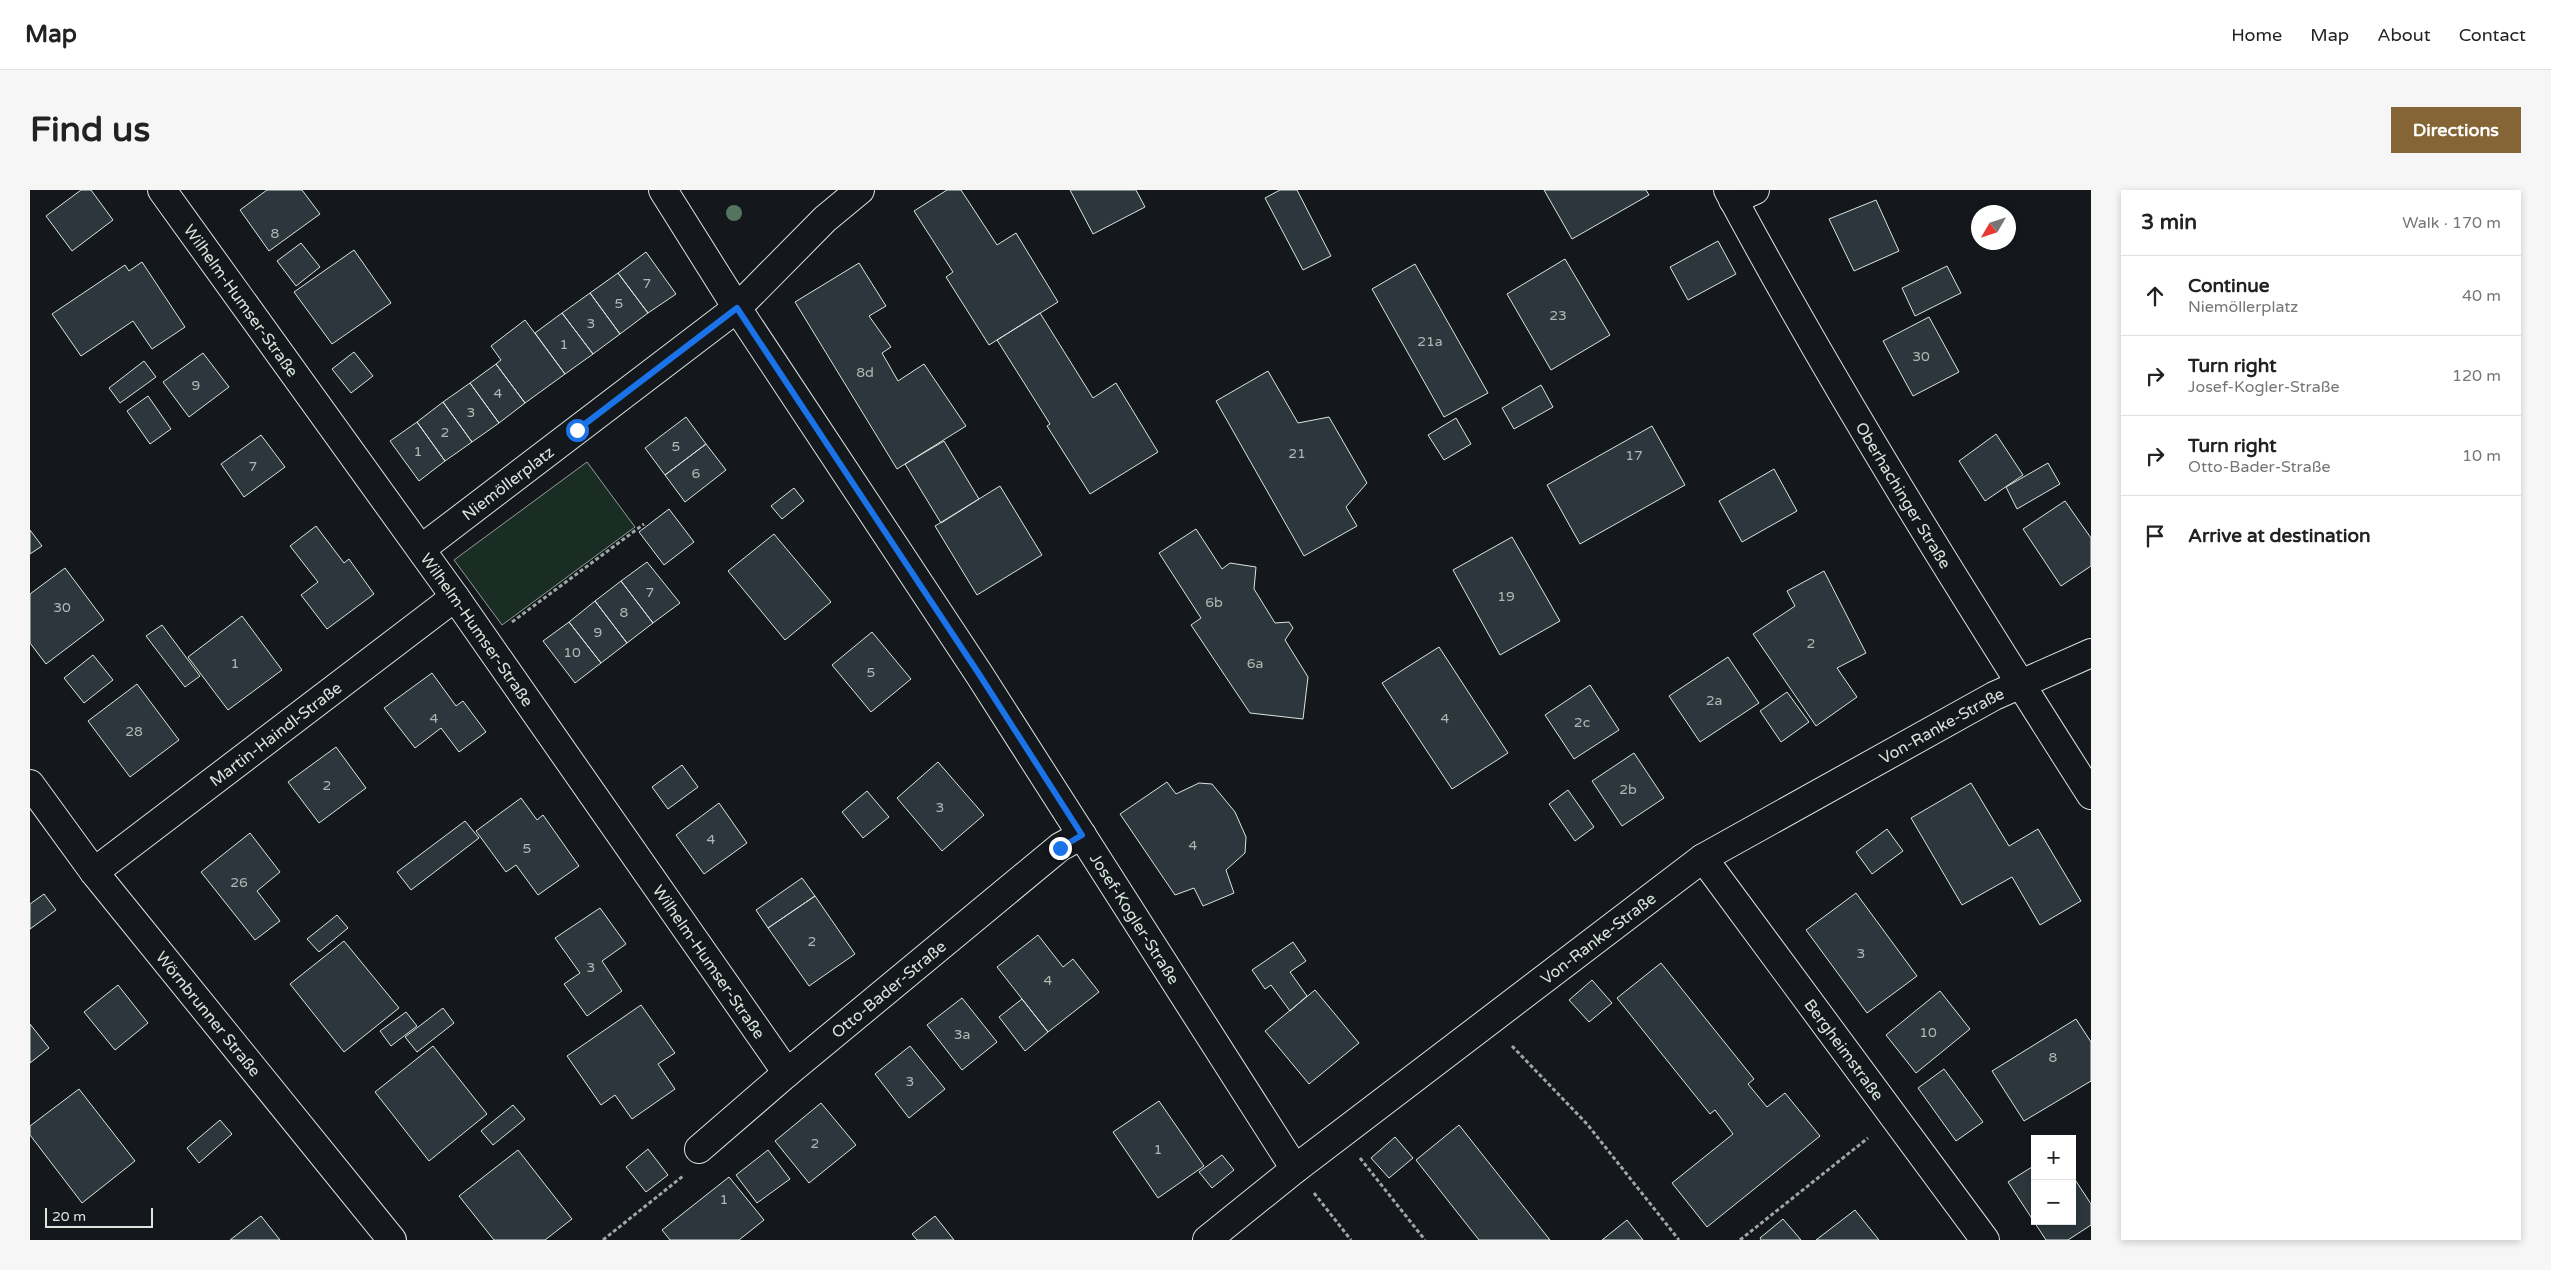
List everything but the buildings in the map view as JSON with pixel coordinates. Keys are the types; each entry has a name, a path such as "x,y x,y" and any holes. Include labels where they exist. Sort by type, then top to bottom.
{"street":[{"name":"Wilhelm-Humser-Straße","path":"162,190 455,597 787,1074"},
{"name":"Josef-Kogler-Straße","path":"663,190 737,308 979,674 1295,1169"},
{"name":"Niemöllerplatz","path":"421,549 737,308 825,219 860,190"},
{"name":"Oberhachinger Straße","path":"1739,193 1778,285 2021,685 2091,795"},
{"name":"Martin-Haindl-Straße","path":"94,872 455,597"},
{"name":"Von-Ranke-Straße","path":"1207,1240 1295,1169 1703,858 1994,696 2091,653"},
{"name":"Wörnbrunner Straße","path":"30,784 94,872 392,1240"},
{"name":"Otto-Bader-Straße","path":"699,1149 1060,848 1082,835"},
{"name":"Bergheimstraße","path":"1703,858 1985,1240"}],"path":[{"path":"486,641 644,524"},
{"path":"1489,1022 1587,1124 1680,1240"},
{"path":"1740,1240 1895,1116"},
{"path":"1341,1134 1426,1240"},
{"path":"602,1240 692,1168 699,1149"},
{"path":"1295,1169 1351,1240"}],"green space":[{"path":"587,462 635,527 502,625 454,560"}],"route":[{"path":"577,430 737,308 979,674 1082,835 1060,848"}]}
